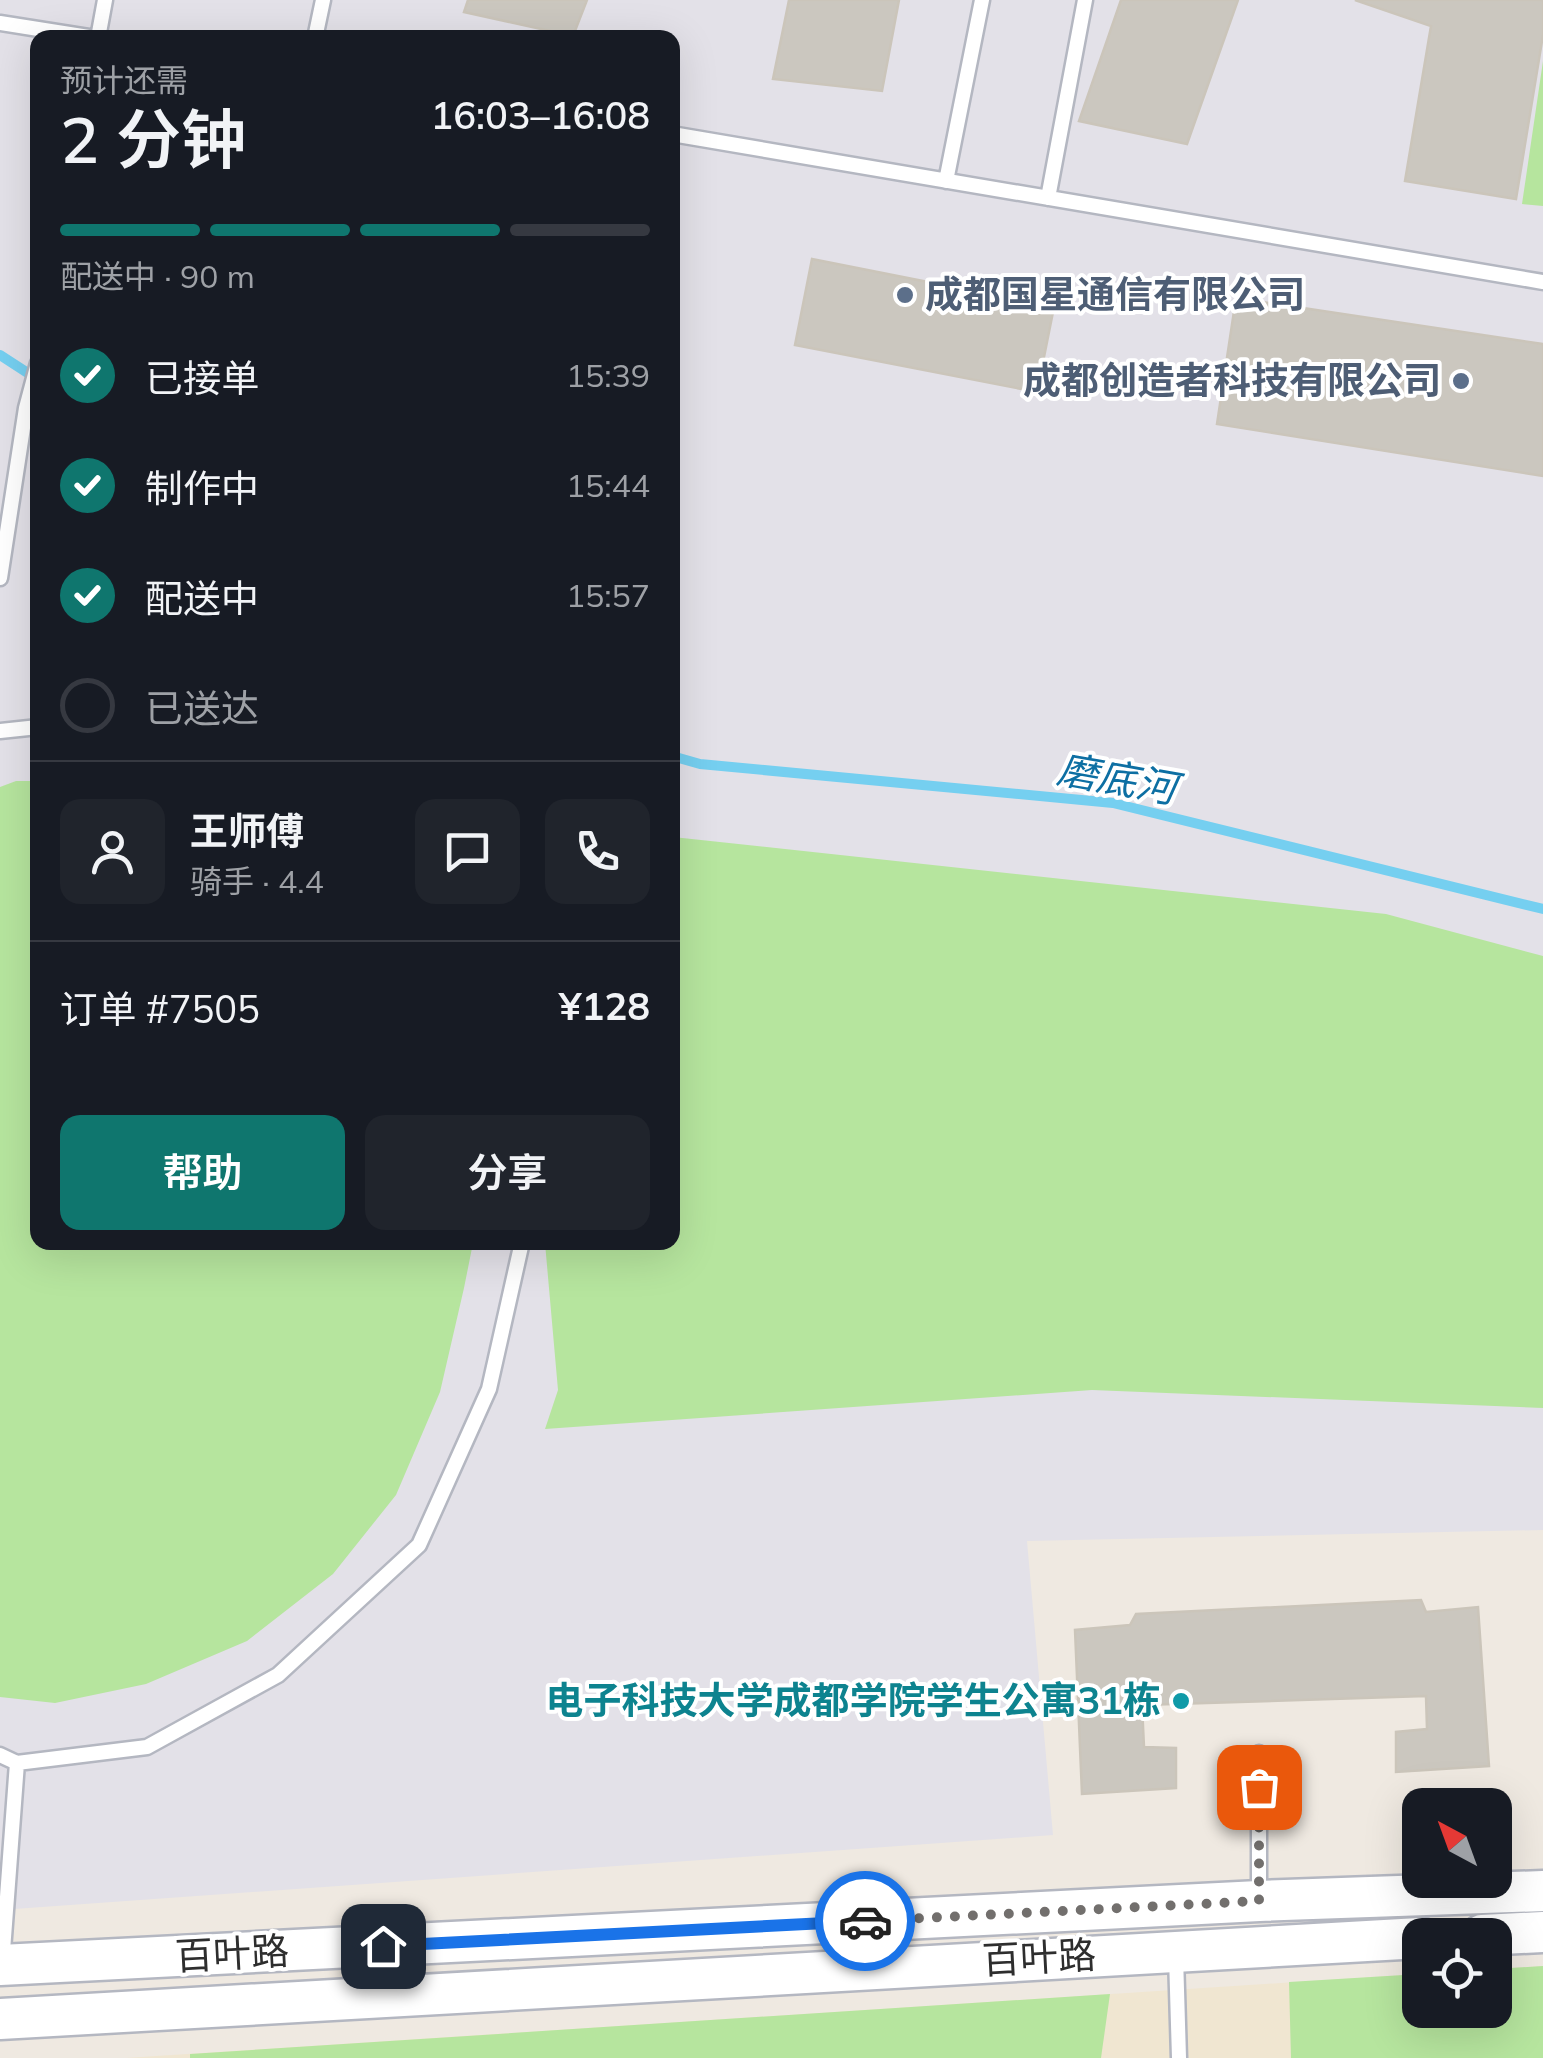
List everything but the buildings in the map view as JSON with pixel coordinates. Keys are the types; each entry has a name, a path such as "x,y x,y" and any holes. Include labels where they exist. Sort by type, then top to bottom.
{"street":[{"name":"百叶路","path":"1,1964 1259,1901 1543,1891"},
{"path":"1512,1934 1543,1932"},
{"name":"百叶路","path":"0,2019 1402,1939"}],"lane":[{"path":"99,30 105,0"},
{"path":"317,30 323,0"},
{"path":"946,181 982,0"},
{"path":"1048,198 1085,0"},
{"path":"0,23 45,30"},
{"path":"680,135 1543,282"},
{"path":"0,578 30,393"},
{"path":"0,730 30,728"},
{"path":"0,1756 17,1763 148,1748 278,1675 419,1545 489,1390 520,1250"},
{"path":"1259,1901 1260,1753"},
{"path":"1,1964 17,1763"},
{"path":"1176,1950 1179,2058"}],"shaded area":[{"path":"0,0 1543,0 1543,1530 1027,1541 1053,1835 0,1910"},
{"path":"1543,1966 1543,2058 126,2058 1402,1975 1402,2028 1512,2028 1512,1968"}],"green space":[{"path":"1543,61 1543,206 1522,204"},
{"path":"30,781 30,1250 472,1250 440,1392 396,1495 333,1574 247,1641 146,1684 55,1703 0,1697 0,787"},
{"path":"680,838 1386,914 1543,956 1543,1408 1092,1390 545,1429 558,1390 546,1250 680,1250"},
{"path":"1543,1966 1543,2058 1291,2058 1289,1982 1402,1975 1402,2028 1512,2028 1512,1968"},
{"path":"1110,1994 1101,2058 190,2058 190,2054"}],"waterway":[{"name":"磨底河","path":"0,355 30,374"},
{"name":"磨底河","path":"680,758 700,764 1113,803 1543,909"}],"way so far":[{"path":"865,1921 1259,1901 1259,1787"}],"place":[{"name":"成都国星通信有限公司","path":"905,295"},
{"name":"成都创造者科技有限公司","path":"1461,381"},
{"name":"电子科技大学成都学院学生公寓31栋","path":"1181,1701"}],"route":[{"path":"383,1946 865,1921"}]}
